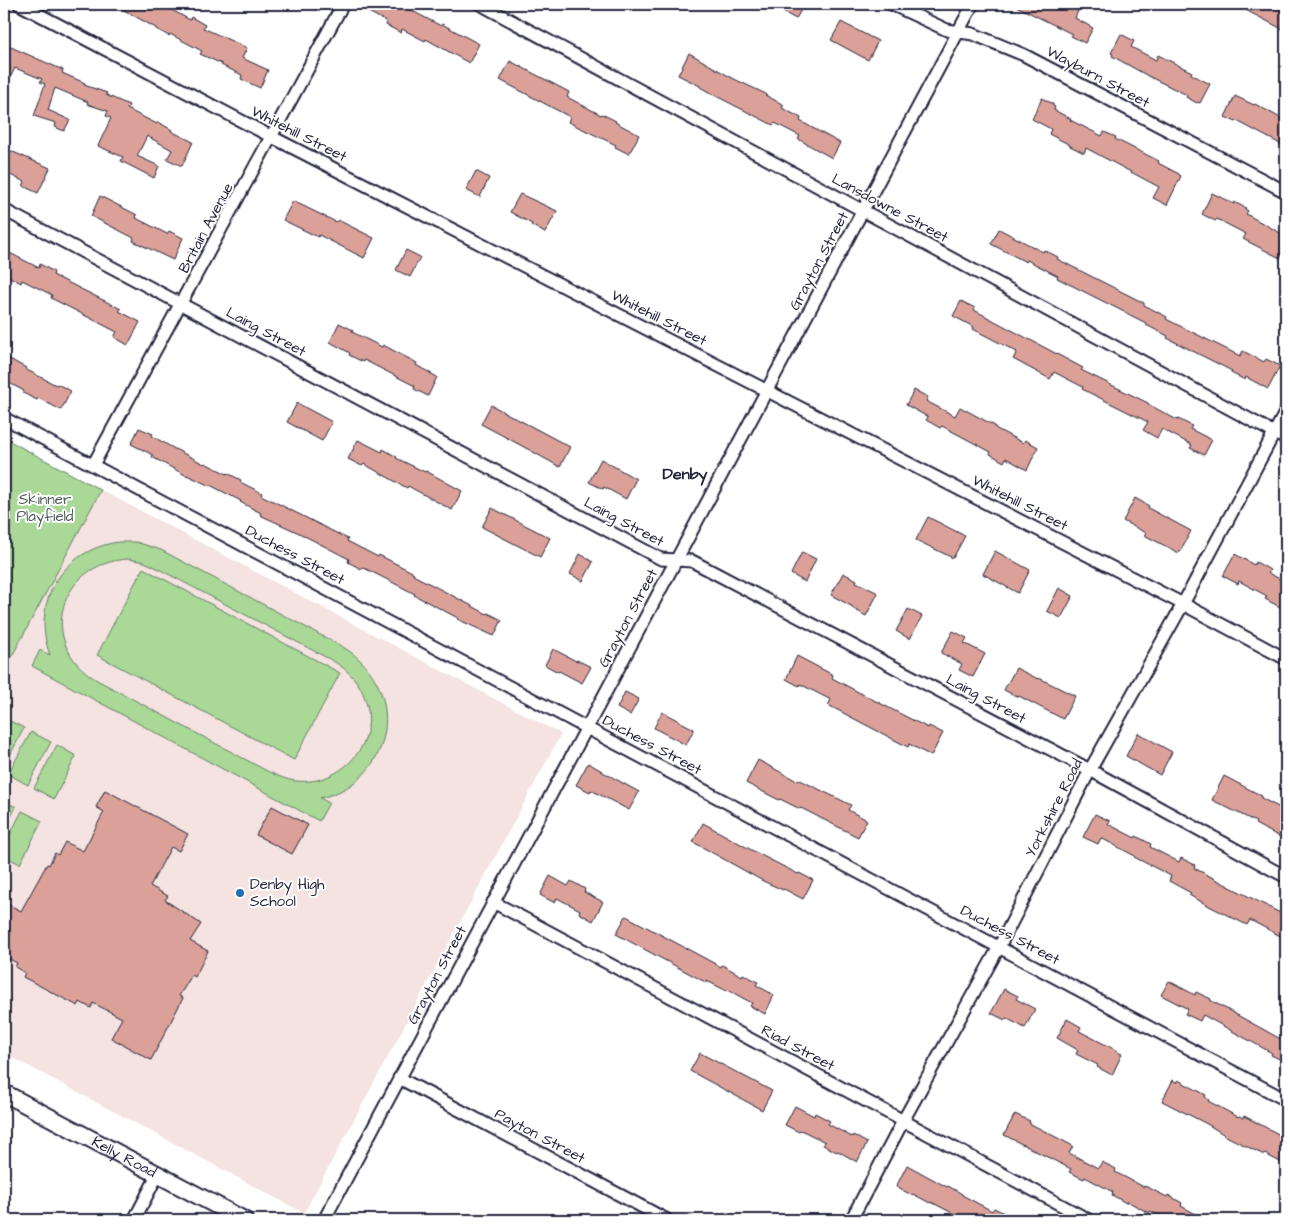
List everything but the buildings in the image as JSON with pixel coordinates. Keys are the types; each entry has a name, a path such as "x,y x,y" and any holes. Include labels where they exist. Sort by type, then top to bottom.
{"street":[{"name":"Whitehill Street","path":"19,4 272,137 1183,604 1286,659"},
{"name":"Britain Avenue","path":"93,465 343,4"},
{"name":"Lansdowne Street","path":"480,4 1286,439"},
{"name":"Wayburn Street","path":"891,4 947,30 973,34 1024,55 1286,192"},
{"name":"Grayton Street","path":"324,1220 973,4"},
{"name":"Laing Street","path":"4,210 661,559 692,561 1090,770 1286,877"},
{"name":"Yorkshire Road","path":"851,1220 999,947 1090,770 1183,604 1286,410"},
{"name":"Duchess Street","path":"4,418 1286,1100"},
{"name":"Riad Street","path":"493,902 1088,1220"},
{"name":"Payton Street","path":"399,1078 666,1220"},
{"name":"Kelly Road","path":"4,1092 244,1220"},
{"path":"134,1220 158,1174"}],"shaded area":[{"name":"Denby High School","path":"101,490 561,734 304,1213 4,1053 4,671"}],"green space":[{"name":"Skinner Playfield","path":"4,438 101,490 4,671"},
{"path":"118,542 136,542 161,550 343,647 364,664 378,685 385,708 385,731 378,753 365,773 346,788 320,798 329,803 319,821 32,666 40,650 50,655 45,635 44,616 48,598 56,582 67,567 81,556 98,547","holes":["129,559 144,562 344,668 357,682 363,693 368,715 367,731 362,746 353,758 342,769 313,781 296,781 285,778 267,771 97,680 78,664 66,646 61,626 64,607 72,589 86,574 105,564"]},
{"path":"143,568 340,673 294,760 97,655"},
{"path":"4,718 24,728 4,767"},
{"path":"31,732 51,742 28,785 8,774"},
{"path":"57,745 76,756 54,799 34,788"},
{"path":"4,801 16,807 4,830"},
{"path":"22,811 42,821 20,864 4,856 4,846"}],"place":[{"name":"Denby High School","path":"240,893"}],"district":[{"name":"Denby","path":"685,474"}]}
